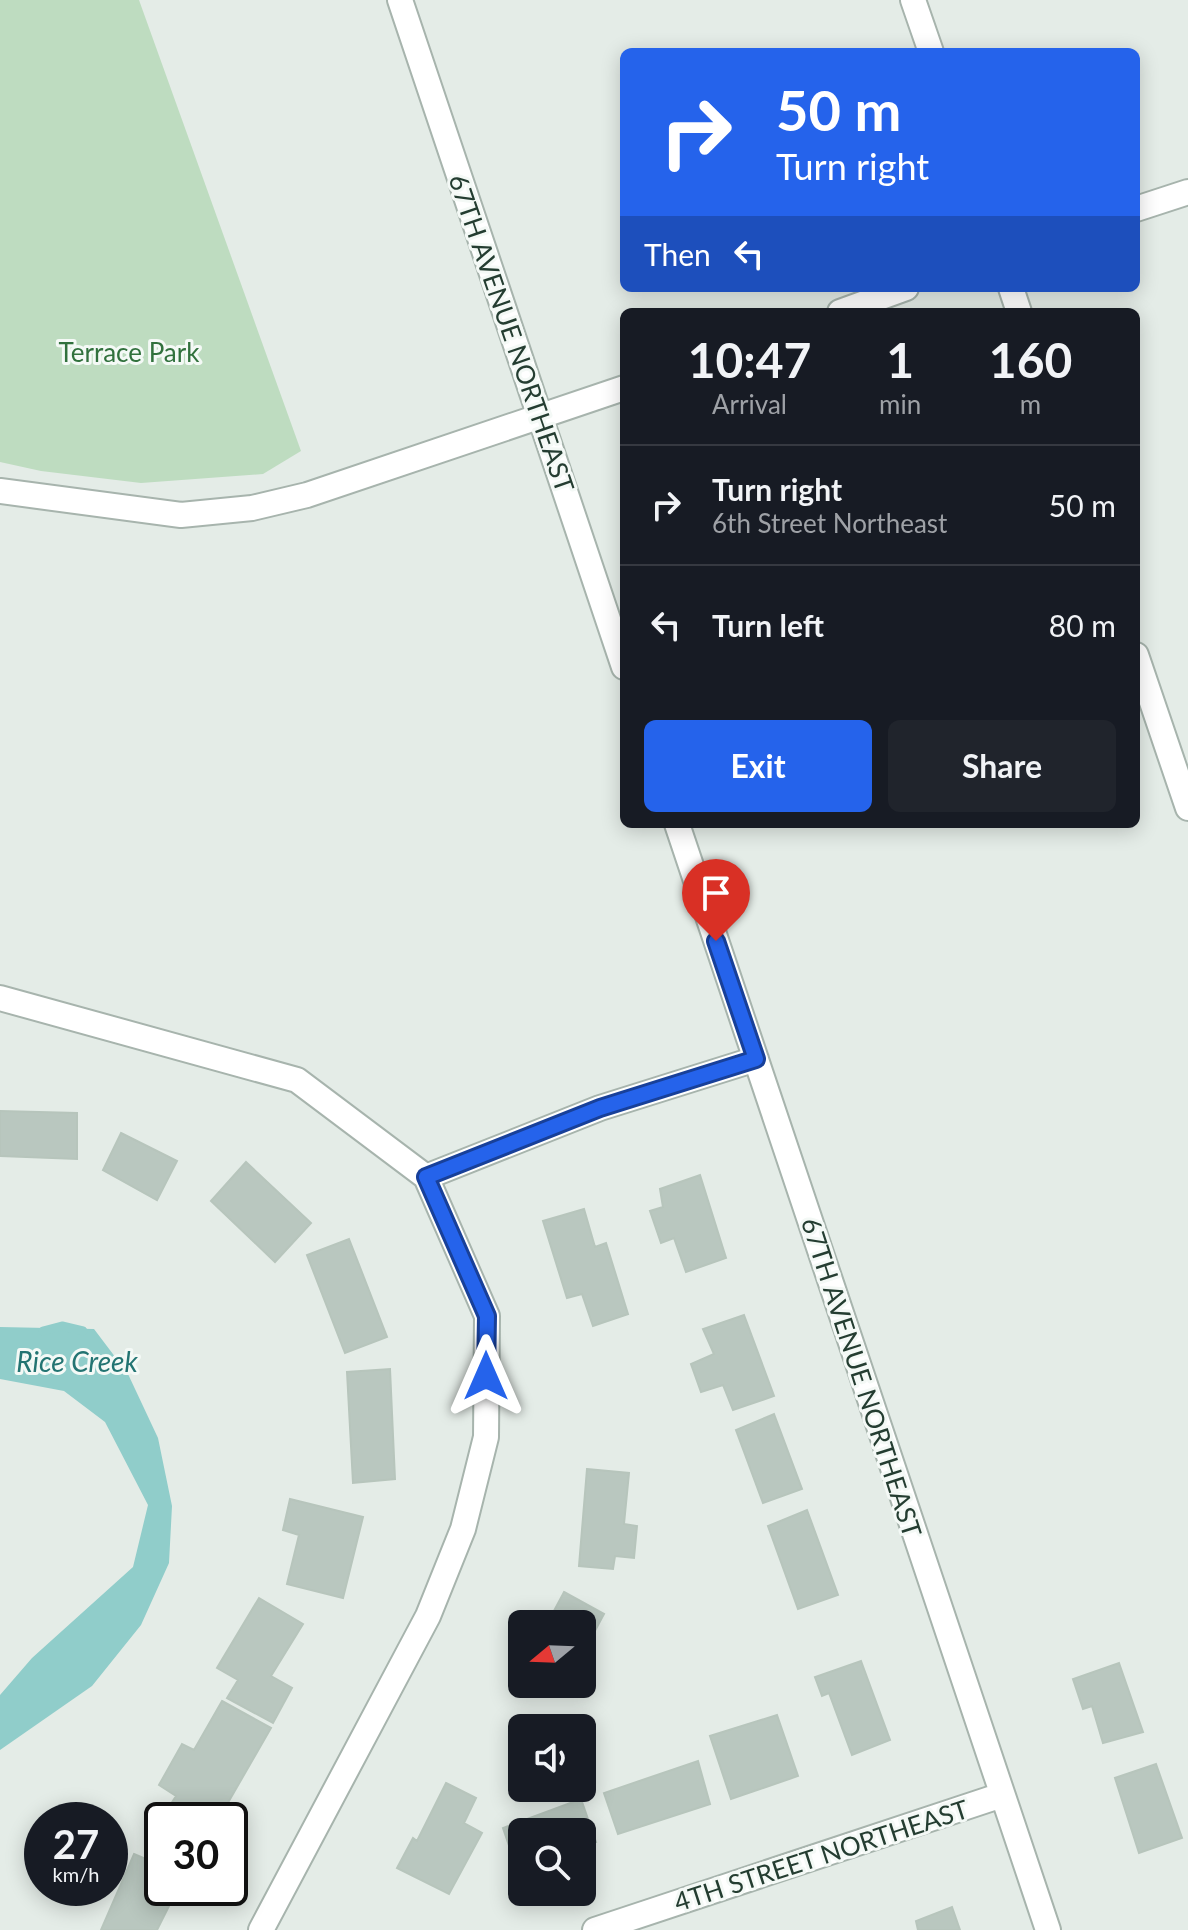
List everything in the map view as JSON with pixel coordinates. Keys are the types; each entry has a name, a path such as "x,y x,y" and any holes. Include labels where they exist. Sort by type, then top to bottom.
{"street":[{"name":"67TH AVENUE NORTHEAST","path":"400,0 620,655"},
{"path":"913,0 930,48"},
{"path":"1140,208 1188,192"},
{"path":"851,308 895,292"},
{"path":"0,491 181,515 252,508 307,495 620,389"},
{"path":"1140,667 1188,808"},
{"name":"67TH AVENUE NORTHEAST","path":"678,828 1048,1930"},
{"path":"0,998 297,1080 426,1177 487,1316 486,1437 463,1529 428,1616 261,1930"},
{"path":"426,1177 600,1108 756,1059"},
{"name":"4TH STREET NORTHEAST","path":"595,1930 1002,1795"}],"green space":[{"name":"Terrace Park","path":"0,0 139,0 301,451 263,474 141,483 41,471 0,462"}],"water":[{"name":"Rice Creek","path":"0,1327 94,1329 128,1374 158,1438 172,1506 169,1563 141,1625 92,1686 0,1750 0,1695 32,1658 133,1567 148,1505 105,1422 64,1391 0,1379"}],"building":[{"path":"0,1111 77,1113 77,1159 0,1156"},
{"path":"121,1133 177,1161 157,1200 103,1170"},
{"path":"246,1162 311,1223 275,1262 211,1201"},
{"path":"700,1175 726,1258 686,1272 674,1238 661,1243 650,1211 663,1207 660,1189"},
{"path":"584,1209 595,1247 606,1243 628,1314 593,1326 582,1294 567,1298 543,1221"},
{"path":"349,1239 387,1337 345,1353 307,1255"},
{"path":"744,1315 774,1396 733,1410 723,1385 701,1392 691,1364 714,1354 703,1329"},
{"path":"390,1369 395,1479 353,1483 347,1372"},
{"path":"774,1414 802,1489 763,1503 736,1430"},
{"path":"587,1469 629,1473 624,1524 637,1526 634,1558 615,1556 613,1569 579,1566"},
{"path":"290,1499 363,1517 343,1598 287,1584 299,1535 283,1530"},
{"path":"807,1510 838,1595 798,1609 768,1526"},
{"path":"564,1592 604,1614 596,1629 596,1610 554,1610"},
{"path":"259,1598 303,1624 271,1676 292,1688 273,1723 227,1698 238,1680 217,1668"},
{"path":"861,1661 890,1740 852,1755 829,1693 822,1696 815,1677"},
{"path":"1119,1663 1143,1732 1103,1743 1092,1706 1083,1709 1073,1679"},
{"path":"222,1701 271,1728 228,1802 172,1802 176,1796 159,1785 182,1744 194,1750"},
{"path":"777,1715 798,1776 731,1799 710,1736"},
{"path":"698,1761 710,1804 618,1834 604,1793"},
{"path":"1156,1764 1182,1838 1139,1853 1115,1778"},
{"path":"446,1783 476,1798 464,1823 482,1833 449,1894 397,1868 413,1838 417,1841"},
{"path":"573,1802 582,1802 588,1818 530,1818"},
{"path":"508,1826 508,1843 503,1828"},
{"path":"134,1854 144,1858 144,1906 169,1906 157,1930 101,1930 111,1906 128,1906 128,1868"},
{"path":"952,1907 960,1930 918,1930 916,1921"}],"waterway":[{"name":"Rice Creek","path":"43,1331 62,1326 83,1331"}],"route":[{"path":"486,1376 487,1316 426,1177 600,1108 756,1059 716,941"}]}
